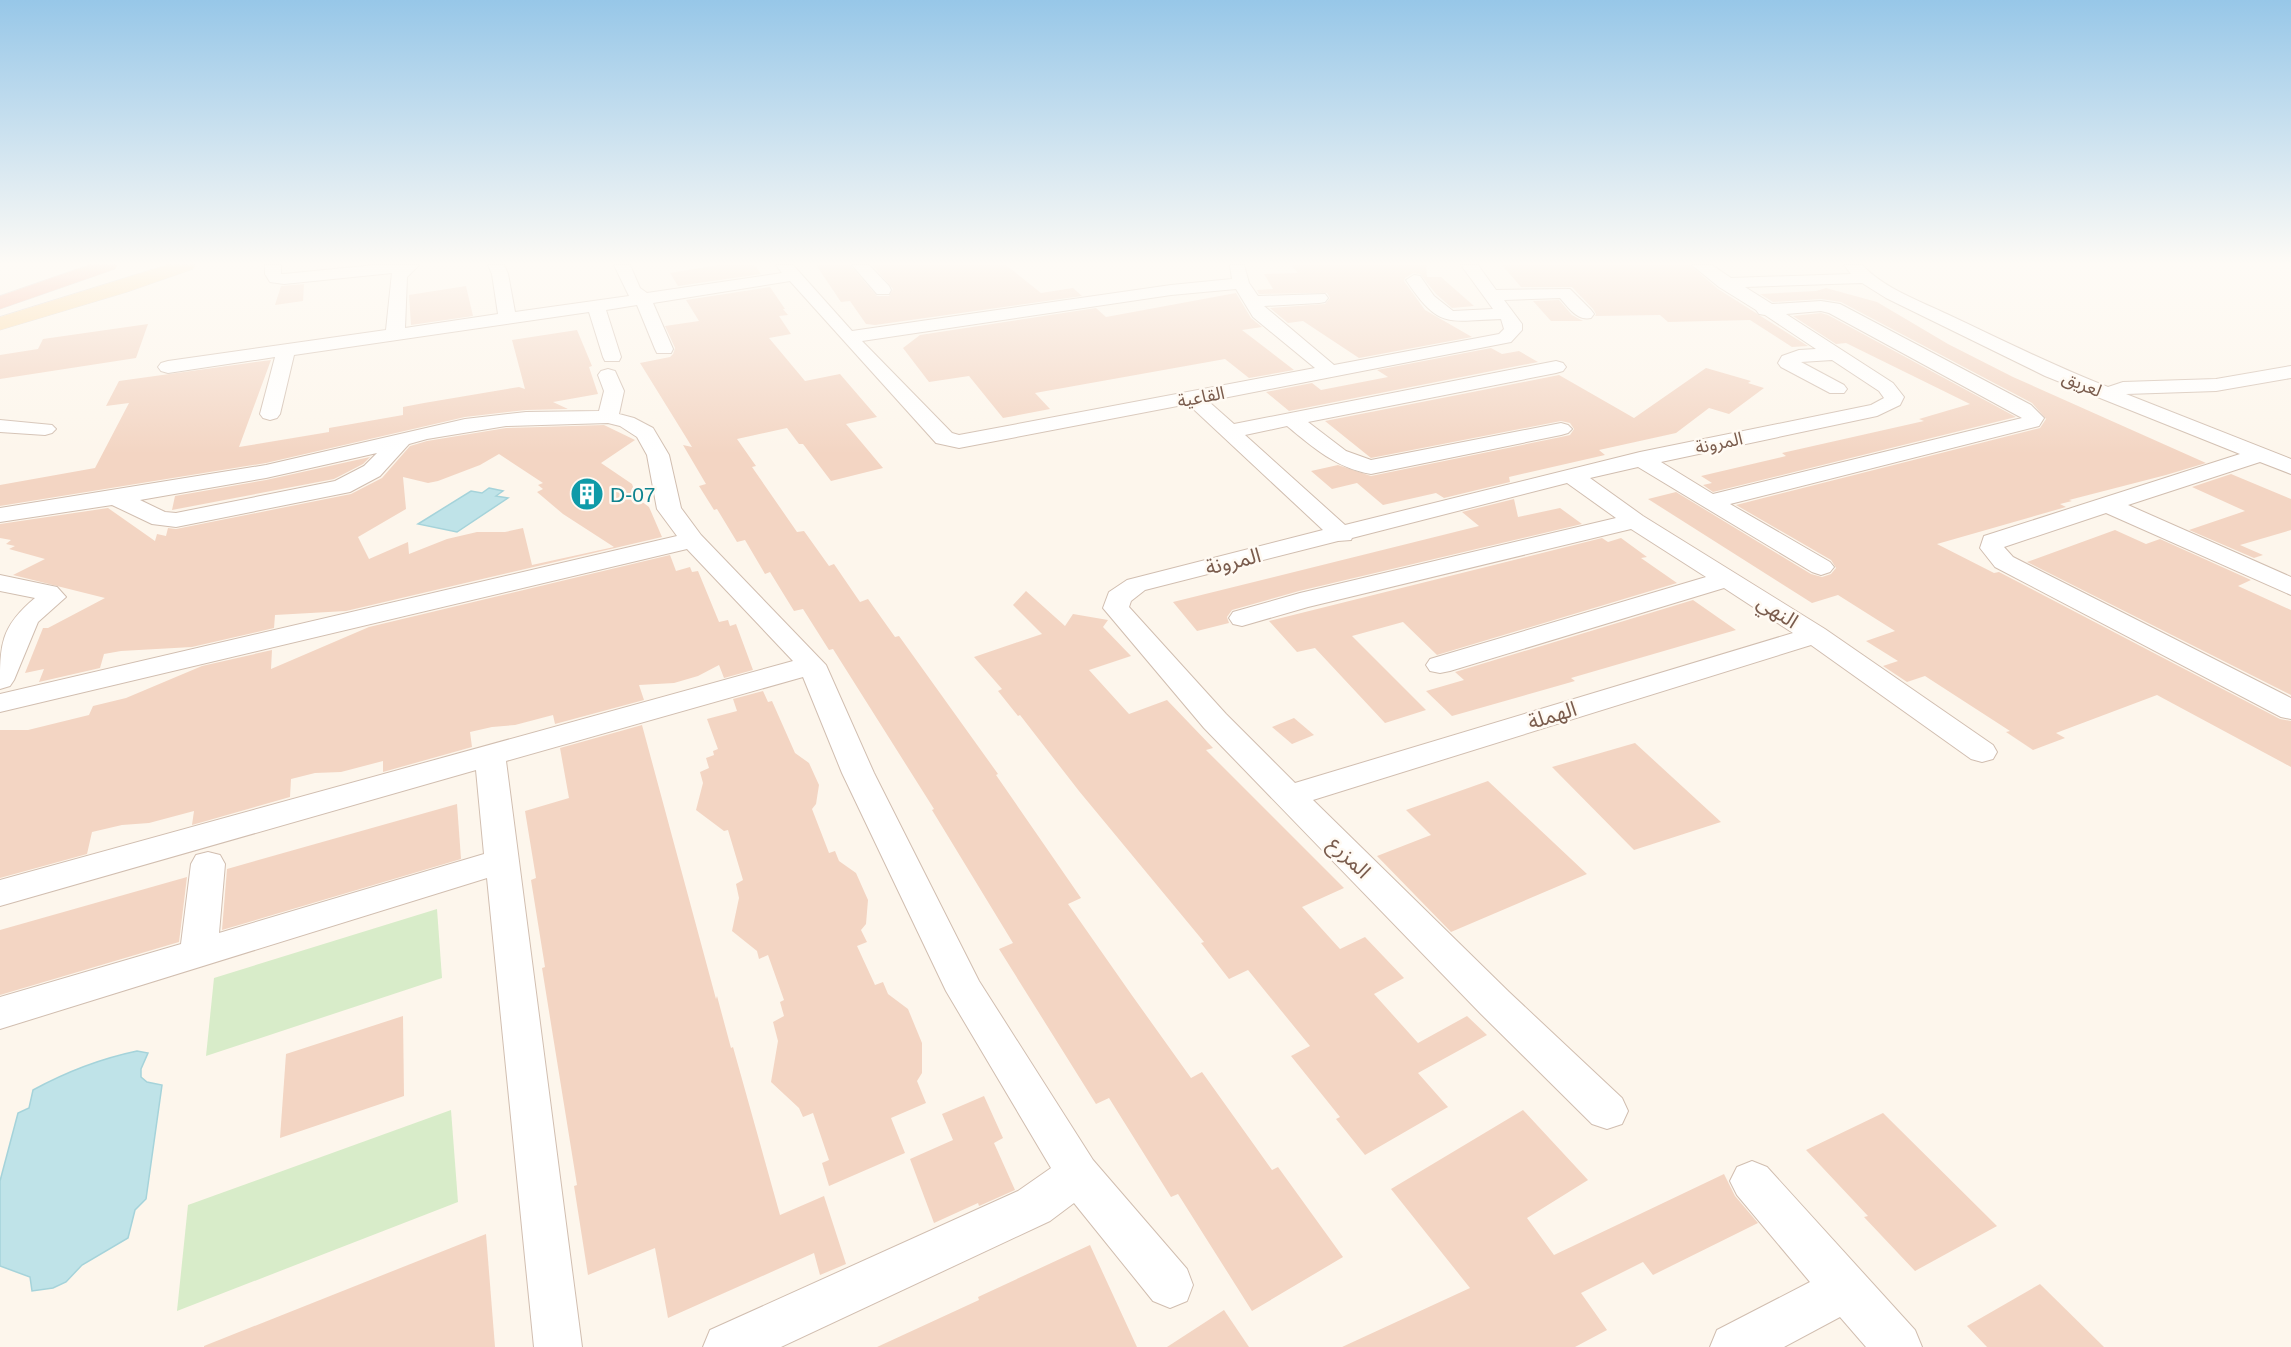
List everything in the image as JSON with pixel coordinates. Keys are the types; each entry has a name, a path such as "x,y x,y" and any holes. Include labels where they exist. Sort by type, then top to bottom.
{"street":[{"path":"395,328 395,335"},
{"path":"168,367 449,328"},
{"path":"601,328 614,392 608,417"},
{"path":"655,328 664,349"},
{"name":"القاعية","path":"840,328 944,438 955,442 1496,341 1505,338 1513,328"},
{"path":"848,337 911,328"},
{"path":"1278,328 1331,372"},
{"name":"المرونة","path":"1125,591 1136,585 1571,475 1877,410 1893,401 1894,397 1886,387 1793,328"},
{"path":"1710,502 2032,422 2034,418 2024,410 1871,328"},
{"name":"لعريق","path":"1971,328 2052,372 2115,391 2291,467"},
{"path":"270,414 286,350"},
{"path":"1833,354 1799,356 1789,360 1788,363 1836,389"},
{"path":"1231,431 1556,367"},
{"path":"2115,391 2216,384 2291,372"},
{"path":"1193,398 1342,534"},
{"path":"0,515 116,498 286,468 350,455 444,429 499,420 548,416 608,417 627,422 645,434 658,455 669,509 693,540 812,665 858,773 965,991 1078,1174 1170,1285"},
{"path":"1291,419 1340,457 1354,465 1371,467 1561,429"},
{"path":"0,426 45,429"},
{"path":"116,498 167,520 331,489 363,478 400,441"},
{"path":"2262,455 1993,541 1992,548 2004,561 2291,710"},
{"path":"1640,459 1821,567"},
{"name":"النهي","path":"1571,475 1635,521 1815,634 1982,752"},
{"path":"2106,504 2291,587"},
{"path":"1242,618 1451,563 1635,521"},
{"path":"0,703 693,540"},
{"path":"1440,665 1728,579"},
{"path":"0,583 48,593 53,597 26,618 0,680"},
{"name":"المزرع","path":"1125,591 1118,598 1116,608 1215,721 1495,1003 1607,1112"},
{"name":"الهملة","path":"1289,796 1815,634"},
{"path":"0,893 812,665"},
{"path":"490,757 558,1347"},
{"path":"0,1013 503,861"},
{"path":"198,954 208,864"},
{"path":"727,1347 1024,1211 1078,1174"},
{"path":"1752,1180 1898,1347"},
{"path":"1734,1347 1845,1289"}],"green space":[{"path":"437,909 442,978 206,1056 214,978"},
{"path":"451,1110 458,1202 177,1311 188,1205"}],"water":[{"path":"489,488 503,491 496,496 508,498 457,532 418,524 471,491 482,493"},
{"path":"137,1051 148,1053 141,1069 141,1077 147,1082 162,1085 146,1199 135,1210 128,1238 82,1265 66,1282 53,1288 32,1291 30,1277 0,1266 0,1181 18,1113 29,1108 33,1090 45,1083 96,1062"}],"building":[{"path":"121,328 147,328 136,358 0,379 0,355 38,349 43,339"},
{"path":"666,328 787,328 791,334 769,338 805,381 840,374 877,417 846,424 883,468 831,481 803,444 799,444 787,428 737,439 756,466 752,467 797,532 804,531 829,566 834,564 860,602 868,599 895,637 899,636 998,774 996,775 1081,898 1068,904 1191,1078 1202,1072 1272,1170 1278,1167 1343,1257 1252,1311 1178,1194 1171,1197 1109,1098 1096,1104 999,949 1013,943 932,810 934,809 833,649 829,650 803,609 794,611 770,572 765,574 745,540 737,542 717,509 714,510 699,486 706,484 683,445 692,447 640,363 670,357 675,348"},
{"path":"967,328 1256,328 1242,330 1294,370 1249,378 1225,359 1035,393 1050,409 1003,418 969,376 929,382 903,348 920,335"},
{"path":"1313,328 1456,328 1472,337 1359,358"},
{"path":"1762,328 1779,328 1808,346 1792,347"},
{"path":"1811,328 1852,328 2016,417 1713,492 1703,485 1712,483 1701,476 1786,456 1782,453 1924,421 1919,419 1970,404 1846,343 1836,344"},
{"path":"1890,328 1921,328 2013,377 2206,463 2069,500 2072,501 2060,504 2066,507 1937,544 1994,573 1999,572 2280,719 2291,721 2291,767 2157,695 2056,733 2065,738 2033,750 2006,732 2010,731 1925,676 1907,682 1883,666 1898,661 1866,641 1895,631 1838,595 1812,603 1648,499 1676,492 1811,574 1822,577 1831,574 1836,568 1831,560 1736,505 2040,428 2046,419 2032,403"},
{"path":"577,330 592,366 589,367 598,394 553,402 568,409 526,410 465,417 266,463 0,506 0,485 95,468 129,403 106,406 119,381 271,360 239,447 329,432 329,428 403,415 403,407 519,387 525,389 512,340"},
{"path":"1491,348 1502,354 1519,351 1538,362 1289,411 1266,392 1312,383 1321,390 1388,377 1377,370"},
{"path":"1706,368 1751,381 1748,383 1764,388 1729,414 1709,408 1676,433 1599,450 1605,455 1509,477 1510,482 1444,498 1436,493 1383,505 1357,483 1332,489 1311,471 1338,465 1371,476 1570,435 1574,429 1570,423 1561,421 1371,458 1325,421 1559,375 1634,418"},
{"path":"604,425 635,440 601,463 632,484 637,498 649,507 662,537 346,611 275,615 274,628 192,647 104,654 100,668 39,682 44,669 25,673 43,628 48,628 105,598 13,575 45,559 9,549 15,546 6,544 11,540 0,538 0,524 108,508 155,541 157,534 166,536 168,528 176,529 351,494 382,478 410,446 506,428","holes":["499,454 543,483 538,485 543,489 537,492 563,514 614,547 532,565 523,528 505,532 477,532 447,539 409,554 408,542 369,559 358,537 406,509 403,477 428,483 438,481 480,465"]},
{"path":"370,457 363,464 334,479 172,510 175,496 266,480"},
{"path":"2231,474 2291,499 2291,530 2240,545 2263,555 2254,558 2189,530 2245,511 2192,487"},
{"path":"1514,499 1518,517 1560,508 1582,524 1299,591 1232,610 1227,617 1229,623 1197,631 1173,602 1479,526 1462,512"},
{"path":"2115,530 2146,544 2160,539 2251,580 2238,586 2291,610 2291,695 2027,562"},
{"path":"1602,538 1608,542 1621,538 1647,557 1641,558 1677,583 1437,655 1403,622 1352,636 1426,710 1385,723 1315,648 1297,652 1269,621"},
{"path":"670,555 676,571 690,567 692,572 698,571 719,622 728,620 730,626 736,624 753,670 724,678 719,665 698,676 674,683 639,685 644,700 555,724 553,715 515,725 470,732 472,747 383,772 383,761 341,772 315,773 291,779 290,797 192,825 194,811 149,823 122,825 92,832 87,854 0,878 0,730 28,730 89,715 93,706 126,698 202,666 272,650 271,669 369,627"},
{"path":"1026,591 1065,626 1073,614 1108,620 1103,627 1131,656 1089,670 1129,714 1167,700 1213,748 1206,750 1344,888 1302,907 1340,949 1365,937 1404,978 1374,994 1418,1043 1467,1016 1487,1035 1418,1073 1448,1107 1365,1155 1336,1119 1340,1117 1291,1056 1310,1046 1248,970 1229,979 1201,943 1204,942 1079,791 1020,715 1018,716 998,691 1002,689 974,657 1042,634 1013,605"},
{"path":"1693,600 1736,630 1571,678 1575,681 1452,716 1426,691 1464,680 1455,672"},
{"path":"763,691 768,702 772,701 795,753 809,763 819,785 816,804 812,809 829,853 835,851 839,861 856,873 868,900 866,924 861,930 867,942 857,946 875,985 883,982 888,994 908,1009 922,1043 922,1073 917,1081 926,1103 891,1118 905,1153 829,1186 822,1163 829,1160 813,1113 803,1117 799,1108 771,1082 778,1041 773,1022 784,1016 780,1002 784,1000 768,955 759,959 757,951 732,931 739,898 736,884 743,880 728,830 724,831 696,810 703,783 700,772 709,768 706,758 714,755 713,751 718,749 707,719 737,711 733,699"},
{"path":"1294,718 1314,735 1292,744 1272,727"},
{"path":"642,725 716,999 717,996 780,1215 824,1196 846,1264 820,1275 814,1253 668,1318 655,1248 588,1275 574,1186 577,1185 542,968 545,967 531,880 536,878 525,811 569,798 560,748"},
{"path":"1635,743 1721,822 1634,850 1552,767"},
{"path":"1488,781 1587,874 1451,932 1377,856 1431,835 1406,810"},
{"path":"457,804 461,859 222,930 227,869"},
{"path":"187,877 179,942 0,995 0,930"},
{"path":"403,1016 404,1096 280,1138 286,1054"},
{"path":"984,1096 1003,1138 994,1143 1015,1190 979,1206 978,1203 934,1223 910,1159 953,1140 942,1114"},
{"path":"1523,1110 1588,1180 1527,1218 1554,1255 1724,1174 1735,1196 1758,1223 1653,1275 1643,1262 1581,1293 1607,1330 1575,1347 1342,1347 1470,1288 1391,1189"},
{"path":"1883,1113 1997,1226 1915,1271 1864,1217 1868,1216 1806,1150"},
{"path":"486,1234 495,1347 204,1347 204,1346"},
{"path":"1090,1245 1137,1347 877,1347 979,1300 978,1297"},
{"path":"2040,1284 2104,1347 1987,1347 1967,1326"},
{"path":"1224,1310 1249,1347 1167,1347"}],"place":[{"name":"D-07","path":"587,494"}]}
